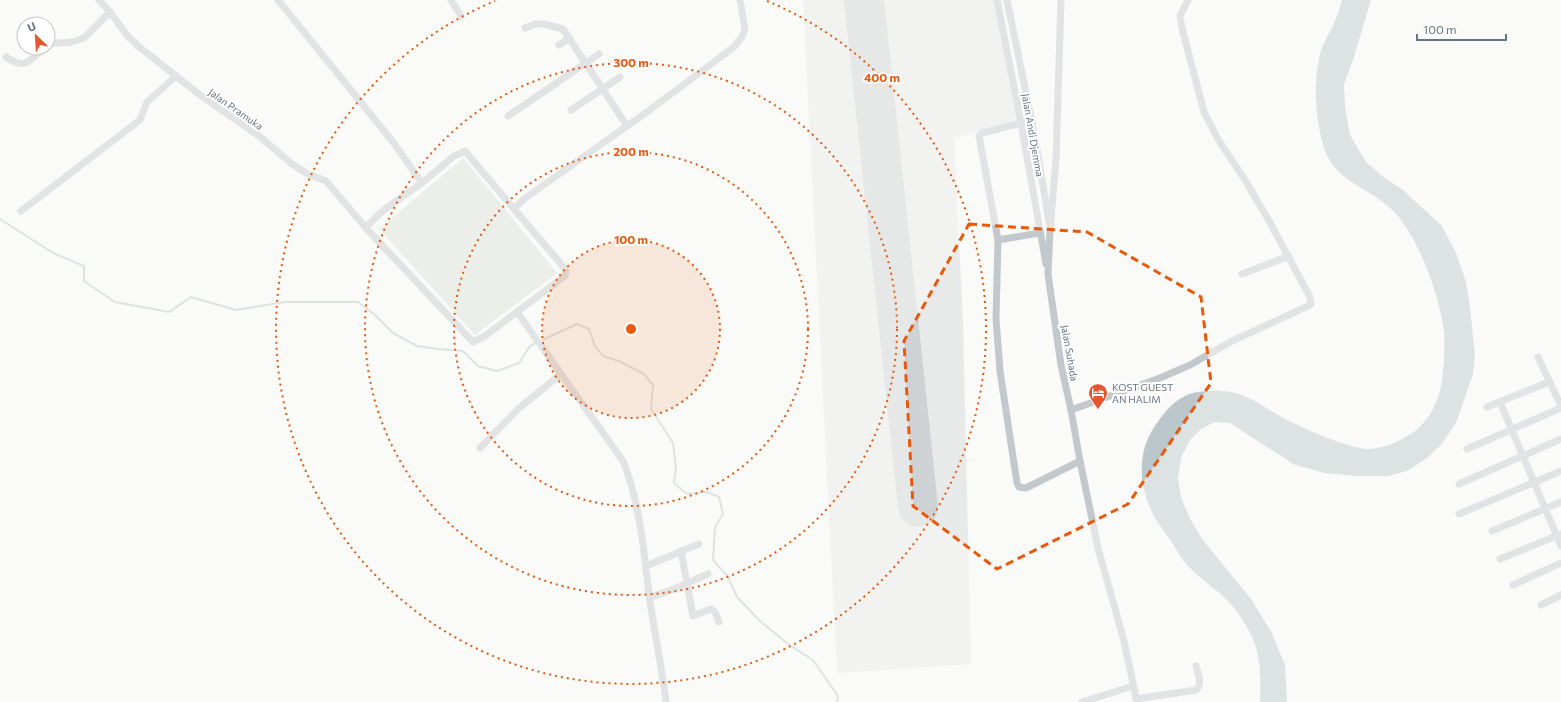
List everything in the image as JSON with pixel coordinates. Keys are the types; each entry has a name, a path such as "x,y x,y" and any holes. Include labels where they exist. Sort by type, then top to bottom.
{"street":[{"name":"Jalan Pramuka","path":"99,0 126,34 176,76 200,95 259,136 298,169 326,181 366,228 467,338 473,342 485,336 517,312"},
{"path":"278,0 393,142 422,183"},
{"path":"451,0 461,16"},
{"path":"514,209 524,199 627,126 727,52 742,37 745,29 740,0"},
{"name":"Jalan Andi Djemma","path":"997,0 1021,123 1039,233 1048,274"},
{"name":"Jalan Andi Djemma","path":"1007,0 1032,122 1050,230"},
{"name":"Jalan Suhada","path":"1061,0 1056,166 1050,230 1048,274 1061,365 1098,548 1124,641 1137,701"},
{"path":"1071,410 1160,378 1190,365 1232,341 1310,304 1310,297 1289,256 1245,180 1219,141 1204,112 1180,16 1188,0"},
{"path":"56,43 72,42 84,38 110,12"},
{"path":"525,28 535,24 560,27 563,29 627,126"},
{"path":"559,45 570,38"},
{"path":"1005,41 1014,39"},
{"path":"508,116 599,54"},
{"path":"6,57 14,63 27,63 32,61 36,56"},
{"path":"21,211 140,120 147,102 176,76"},
{"path":"571,110 620,77"},
{"path":"1032,122 1021,123 982,133 979,136 998,240 996,319 1000,371 1017,483 1019,488 1026,488 1080,461"},
{"path":"366,228 373,220 422,183 454,156 465,152 566,271 565,276 517,312 623,461 631,481 646,566 666,702"},
{"path":"998,240 1039,233"},
{"path":"1242,274 1289,256"},
{"path":"1467,449 1561,407 1538,357"},
{"path":"480,448 518,410 561,374"},
{"path":"1487,407 1549,382"},
{"path":"1500,402 1534,482 1559,535 1561,546"},
{"path":"1459,484 1561,439"},
{"path":"1459,514 1561,471"},
{"path":"1492,531 1561,502"},
{"path":"1500,559 1559,535"},
{"path":"646,566 698,544"},
{"path":"681,551 693,616 711,609 719,622"},
{"path":"1513,585 1561,563"},
{"path":"650,597 660,595 708,574"},
{"path":"1541,605 1561,595"},
{"path":"1137,701 1196,690 1200,687 1196,666"},
{"path":"1082,702 1133,686"}],"highlighted area":[{"path":"969,224 1087,232 1201,297 1211,383 1128,504 997,569 913,506 904,341"}],"shaded area":[{"path":"803,0 994,0 1018,121 954,138 963,321 971,664 837,673"},
{"path":"1342,0 1371,0 1353,60 1344,84 1345,107 1350,135 1366,162 1382,176 1403,190 1442,226 1456,253 1466,282 1470,307 1475,356 1473,374 1456,423 1441,445 1427,458 1407,471 1388,476 1358,476 1325,473 1295,465 1230,423 1215,422 1201,429 1190,440 1181,458 1178,478 1181,497 1189,517 1202,539 1251,599 1272,633 1285,665 1287,702 1260,702 1259,660 1252,637 1244,622 1227,600 1187,565 1157,521 1146,498 1142,478 1143,458 1148,438 1157,423 1172,405 1190,394 1198,392 1220,391 1237,393 1253,400 1285,419 1314,432 1350,446 1368,449 1390,445 1409,435 1422,425 1432,412 1443,375 1444,331 1437,299 1425,264 1409,231 1389,207 1350,181 1334,166 1327,156 1320,133 1316,98 1318,62 1322,47 1335,21"},
{"path":"463,158 557,273 475,335 379,229"}],"waterway":[{"path":"0,219 53,253 84,266 84,281 115,302 169,312 191,297 236,310 285,302 358,302 374,314 393,333 417,346 463,351 478,366 497,371 519,363 530,346 536,343"},
{"path":"540,341 577,324 589,329 595,346 603,356 619,361 644,374 653,385 651,409 673,443 676,467 674,483 687,494 707,492 719,497 723,514 715,527 713,560 728,577 737,597 759,620 788,644 813,660 838,696 837,702"}],"runway":[{"path":"864,0 918,507"}],"place":[{"name":"KOST GUEST AN HALIM","path":"1098,410"}]}
